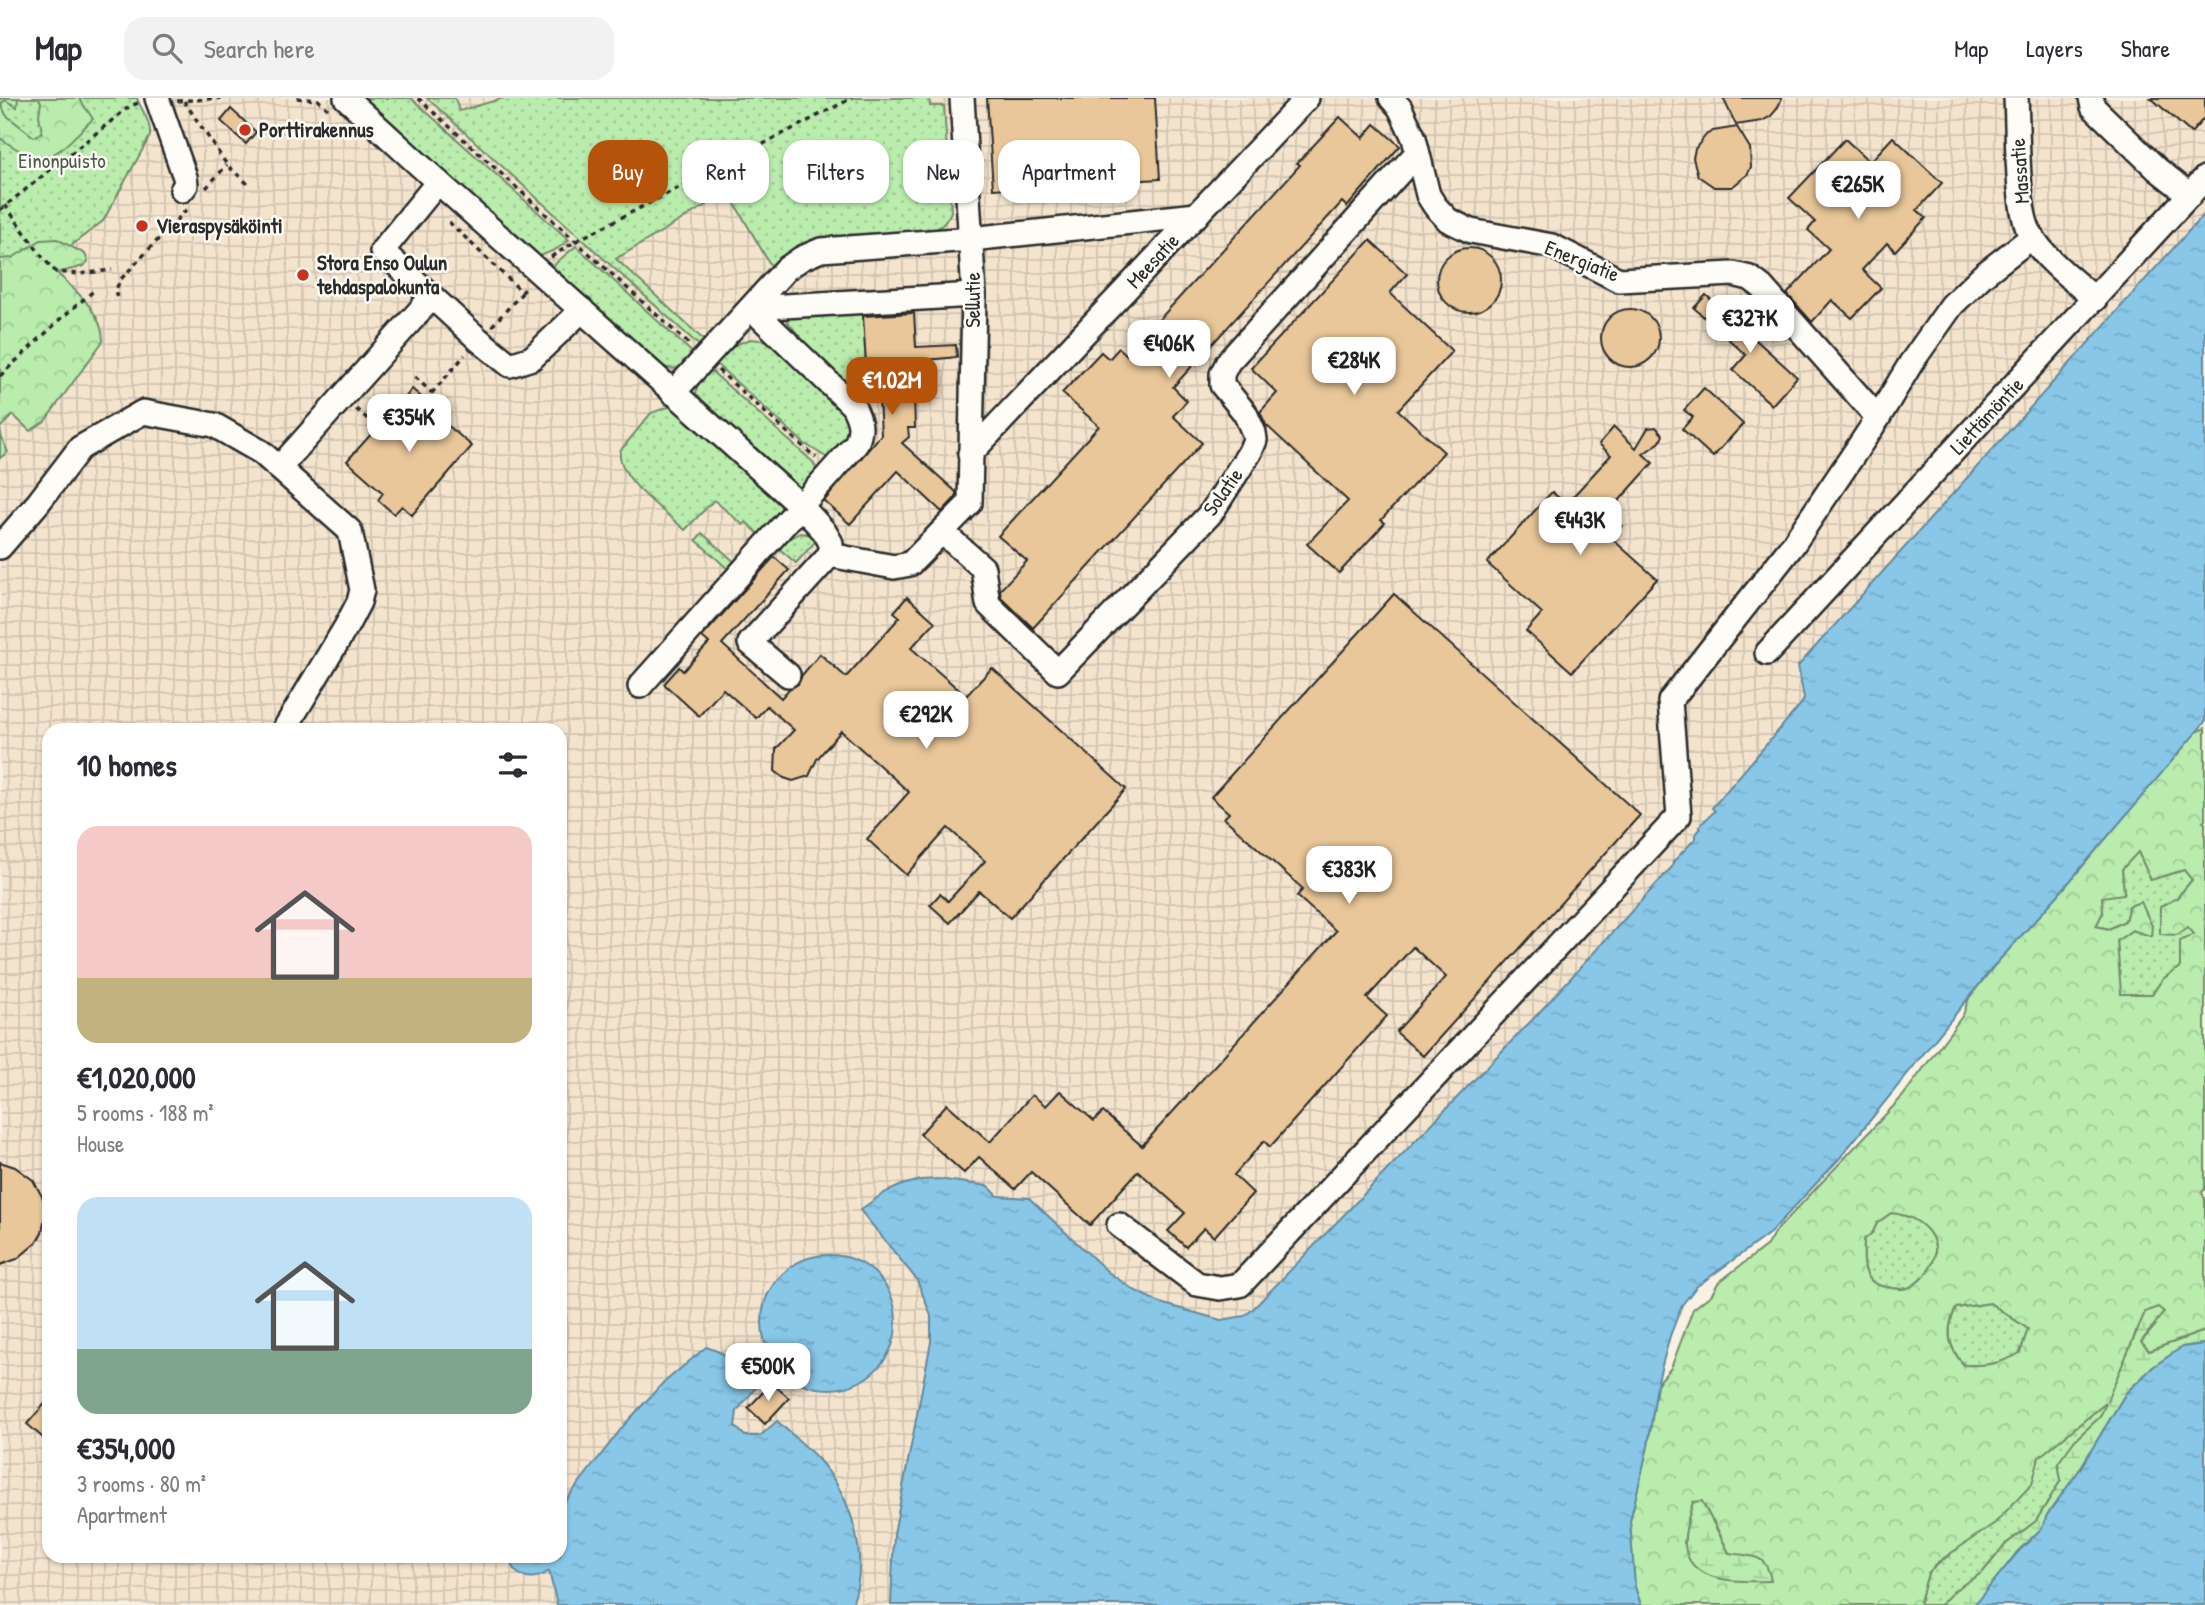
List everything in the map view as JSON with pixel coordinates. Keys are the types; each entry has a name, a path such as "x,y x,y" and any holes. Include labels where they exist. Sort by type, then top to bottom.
{"lane":[{"name":"Sellutie","path":"830,555 894,567 910,564 970,503 974,295 962,98"},
{"name":"Meesatie","path":"971,454 1307,98"},
{"name":"Energiatie","path":"1391,98 1400,108 1414,138 1428,195 1448,220 1471,231 1552,246 1619,280 1733,274 1750,278 1762,287 1878,418"},
{"name":"Massatie","path":"2016,98 2022,209 2028,231 2041,250 2095,299"},
{"path":"2091,98 2093,107 2157,169 2198,187"},
{"path":"152,101 192,196"},
{"path":"342,108 431,190 539,272 801,506 824,531 831,543 830,555 750,643 788,675"},
{"name":"Solatie","path":"942,532 983,568 988,604 1058,672 1210,513 1250,452 1255,440 1254,433 1245,413 1222,384 1222,374 1228,362 1417,153"},
{"name":"Liettämöntie","path":"1767,653 2198,187"},
{"path":"431,190 382,251 510,365 532,358 582,310"},
{"path":"673,393 786,269 821,250 971,239 1197,215"},
{"path":"1119,1225 1197,1284 1220,1288 1240,1285 1679,816 1670,701 1792,546 1952,305 1983,275 2032,237"},
{"path":"751,308 974,295"},
{"path":"279,468 432,297"},
{"path":"640,686 856,444 861,433 860,420 853,406 751,308"},
{"path":"0,548 80,448 142,412 215,425 261,452 351,531 362,590 346,627 288,723"}],"path":[{"path":"0,210 130,106 152,101 224,98"},
{"path":"297,98 318,99 342,108"},
{"path":"418,98 831,472"},
{"path":"431,190 522,292 552,257 576,242 852,98"},
{"path":"184,101 228,165 249,185"},
{"path":"117,298 115,291 121,279 192,196 228,165"},
{"path":"5,205 56,272 79,274 112,271"},
{"path":"0,376 65,314 96,289"},
{"path":"415,377 432,393"},
{"path":"342,396 377,428"}],"shaded area":[{"path":"170,98 2205,98 2205,213 1798,665 1804,699 1802,703 1712,808 1715,811 1701,828 1697,838 1673,861 1672,867 1535,1017 1252,1310 1233,1318 1209,1318 1160,1303 1134,1290 1108,1272 1029,1198 884,1193 861,1210 917,1280 931,1316 931,1342 891,1605 0,1605 0,431 99,323 47,264 103,221"}],"green space":[{"name":"Einonpuisto","path":"0,98 137,98 148,121 150,136 103,221 0,300"},
{"path":"0,98 18,98 17,107 5,100 1,104 6,115 34,137 42,132 39,115 41,102 38,98 79,98 93,119 60,150 41,157 30,155 0,138"},
{"path":"365,98 411,98 569,240 557,249 538,257"},
{"path":"427,98 455,98 459,111 504,98 929,98 930,106 944,106 946,140 903,140 903,203 950,203 951,212 942,225 928,232 817,240 771,266 734,203 769,203 769,140 682,140 682,203 710,203 616,259 707,343 703,349"},
{"path":"57,239 85,254 88,261 84,266 57,273 93,312 102,331 103,341 45,421 30,431 13,415 0,428 0,259 12,258 41,240"},
{"path":"576,246 697,357 679,368 658,365 552,269"},
{"path":"880,309 881,313 863,315 868,398 863,399 804,342 783,316"},
{"path":"751,339 769,341 846,414 849,433 831,460 805,444 714,362 737,344"},
{"path":"709,369 813,462 819,474 807,486 797,488 697,399 698,382"},
{"path":"673,408 777,500 782,514 762,537 746,522 743,525 714,500 685,530 644,494 626,473 620,451 651,413"},
{"path":"0,428 8,452 0,458"},
{"path":"702,533 738,565 730,571 696,540"},
{"path":"800,533 813,535 815,542 796,563 776,546"},
{"path":"2205,728 2205,1189 2202,1192 2205,1200 2205,1331 2149,1351 2141,1342 2155,1326 2136,1331 2107,1402 2039,1457 2032,1484 1995,1523 1941,1560 1928,1573 1919,1605 1641,1605 1635,1587 1630,1521 1648,1446 1657,1384 1671,1368 1693,1309 1712,1294 1718,1283 1767,1245 1774,1233 1902,1097 1963,1015 1969,998 1994,966 2196,732","holes":["2138,852 2151,880 2184,870 2192,880 2177,898 2160,907 2160,934 2177,935 2188,927 2194,934 2180,941 2180,967 2163,979 2152,994 2121,994 2117,941 2132,930 2151,936 2152,926 2141,902 2129,906 2125,921 2109,929 2096,926 2103,912 2102,897 2124,894 2122,869","1891,1213 1904,1216 1916,1220 1932,1236 1935,1257 1930,1268 1912,1286 1902,1289 1886,1287 1878,1285 1868,1276 1864,1263 1864,1240 1873,1232 1877,1223","1990,1303 2028,1329 2020,1353 1993,1364 1964,1365 1954,1352 1949,1331 1956,1308","1693,1502 1713,1520 1729,1553 1684,1543"]},
{"path":"2138,851 2151,879 2184,870 2192,880 2177,898 2195,935 2180,967 2163,979 2152,994 2120,994 2117,941 2132,930 2150,936 2141,902 2129,906 2125,921 2109,929 2096,926 2103,912 2101,897 2124,893 2122,869"},
{"path":"1891,1213 1916,1220 1932,1236 1935,1246 1935,1257 1930,1268 1917,1283 1905,1289 1878,1285 1865,1270 1864,1240 1873,1232 1877,1223"},
{"path":"1990,1303 2028,1329 2020,1353 1993,1364 1964,1365 1954,1352 1949,1331 1956,1308"},
{"path":"2158,1307 2164,1312 2141,1342 2149,1351 2205,1331 2205,1344 2182,1347 2153,1367 2126,1393 2078,1472 2047,1515 2042,1528 2017,1552 1980,1601 1974,1605 1940,1605 1955,1590 1983,1572 2006,1544 2036,1521 2061,1480 2058,1463 2075,1440 2100,1417 2145,1312"},
{"path":"2107,1402 2100,1417 2075,1440 2061,1480 2036,1521 2006,1544 1983,1572 1955,1590 1940,1605 1919,1605 1928,1573 2032,1484 2038,1457"},
{"path":"1702,1501 1729,1553 1758,1558 1766,1565 1771,1581 1732,1581 1706,1574 1696,1568 1688,1558 1685,1534 1693,1502"}],"water":[{"path":"2205,213 2205,722 1994,966 1839,1159 1770,1233 1696,1287 1682,1305 1657,1384 1648,1446 1630,1521 1635,1587 1641,1605 891,1605 894,1534 931,1342 931,1316 917,1280 860,1210 884,1193 921,1180 938,1179 988,1186 998,1196 1029,1198 1108,1272 1134,1290 1160,1303 1221,1320 1244,1316 1535,1017 1672,867 1673,862 1696,838 1701,828 1699,826 1715,811 1712,808 1802,703 1804,698 1798,666"},
{"path":"829,1255 855,1260 877,1274 891,1296 896,1322 891,1348 877,1370 855,1384 829,1389 803,1384 781,1370 767,1348 762,1322 767,1296 781,1274 803,1260"},
{"path":"2205,1344 2205,1605 1974,1605 2018,1552 2042,1528 2047,1515 2078,1472 2126,1393 2153,1367 2182,1347"},
{"path":"706,1347 735,1361 761,1381 737,1411 735,1426 745,1436 760,1436 777,1421 817,1458 829,1473 848,1508 858,1547 857,1586 852,1605 557,1605 549,1571 530,1577 519,1574 514,1569 511,1563 567,1563 567,1499 625,1424 661,1385"}],"building":[{"path":"987,98 1155,98 1160,179 1140,180 1140,140 998,140 998,189 993,189"},
{"path":"1723,98 1782,98 1771,116 1762,121 1736,125"},
{"path":"2151,98 2205,98 2205,117 2191,133"},
{"name":"Porttirakennus","path":"231,109 256,132 246,144 221,121"},
{"path":"1340,117 1363,138 1375,124 1400,146 1347,207 1342,202 1173,387 1187,401 1173,416 1202,443 1033,628 1001,597 1000,590 1027,561 998,536 1099,426 1062,393 1101,352 1109,359 1119,348 1127,355 1300,165 1297,163"},
{"path":"1737,127 1750,148 1751,167 1747,175 1732,187 1714,187 1698,176 1693,158 1695,149 1706,135 1713,131"},
{"path":"1893,137 1942,183 1917,210 1926,218 1895,251 1887,243 1862,270 1881,288 1852,318 1832,300 1812,322 1787,294 1829,249 1808,230 1815,222 1789,198 1845,139 1870,162"},
{"path":"1370,240 1407,274 1390,293 1452,351 1398,410 1444,452 1381,520 1385,523 1339,573 1307,544 1348,501 1266,425 1260,412 1277,393 1251,368"},
{"path":"1463,248 1475,248 1492,257 1499,268 1499,292 1492,303 1475,312 1463,312 1451,307 1442,298 1437,286 1437,274 1442,262 1451,253"},
{"path":"1706,295 1797,377 1772,405 1733,370 1746,355 1694,308"},
{"path":"1624,309 1636,309 1651,317 1659,332 1659,344 1651,359 1636,367 1624,367 1609,359 1601,344 1601,332 1609,317"},
{"path":"914,313 916,347 956,345 957,357 917,361 919,395 914,395 915,428 908,428 909,437 902,443 956,492 956,497 942,512 898,471 850,524 824,501 881,435 879,397 868,398 863,316"},
{"path":"1704,388 1743,424 1713,457 1682,429 1693,417 1684,410"},
{"path":"412,389 434,408 431,411 472,446 412,515 402,506 394,514 378,500 383,493 347,461 383,421 380,418 397,400 401,403"},
{"path":"1614,427 1636,448 1648,428 1656,427 1663,435 1660,442 1643,454 1653,463 1608,513 1622,526 1611,538 1657,579 1572,672 1526,631 1542,613 1487,563 1552,492 1566,504 1611,455 1599,444"},
{"path":"774,557 789,570 722,644 781,698 798,684 820,654 846,677 900,617 894,612 907,597 935,622 911,648 966,696 992,668 1126,789 1010,918 979,891 950,923 930,905 940,894 948,901 985,861 948,828 906,875 867,839 909,792 841,731 817,759 809,776 793,781 775,771 776,749 794,730 767,706 756,718 723,689 699,716 664,684 679,667 683,671 709,643 702,637"},
{"path":"1394,594 1640,815 1423,1056 1396,1032 1446,977 1413,947 1367,998 1387,1016 1270,1147 1264,1141 1234,1175 1253,1193 1214,1237 1204,1228 1186,1247 1168,1231 1185,1213 1138,1171 1090,1225 1031,1172 1015,1189 979,1157 964,1173 920,1134 947,1104 990,1142 1032,1095 1046,1106 1060,1091 1094,1121 1103,1112 1142,1146 1336,931 1297,896 1303,889 1224,818 1229,813 1211,797"},
{"path":"0,1162 15,1167 33,1180 42,1196 42,1233 36,1243 17,1259 0,1265"},
{"path":"772,1383 789,1398 765,1424 748,1408"},
{"path":"42,1407 42,1437 27,1424"}],"place":[{"name":"Porttirakennus","path":"245,130"},
{"name":"Vieraspysäköinti","path":"142,226"},
{"name":"Stora Enso Oulun tehdaspalokunta","path":"303,275"}]}
